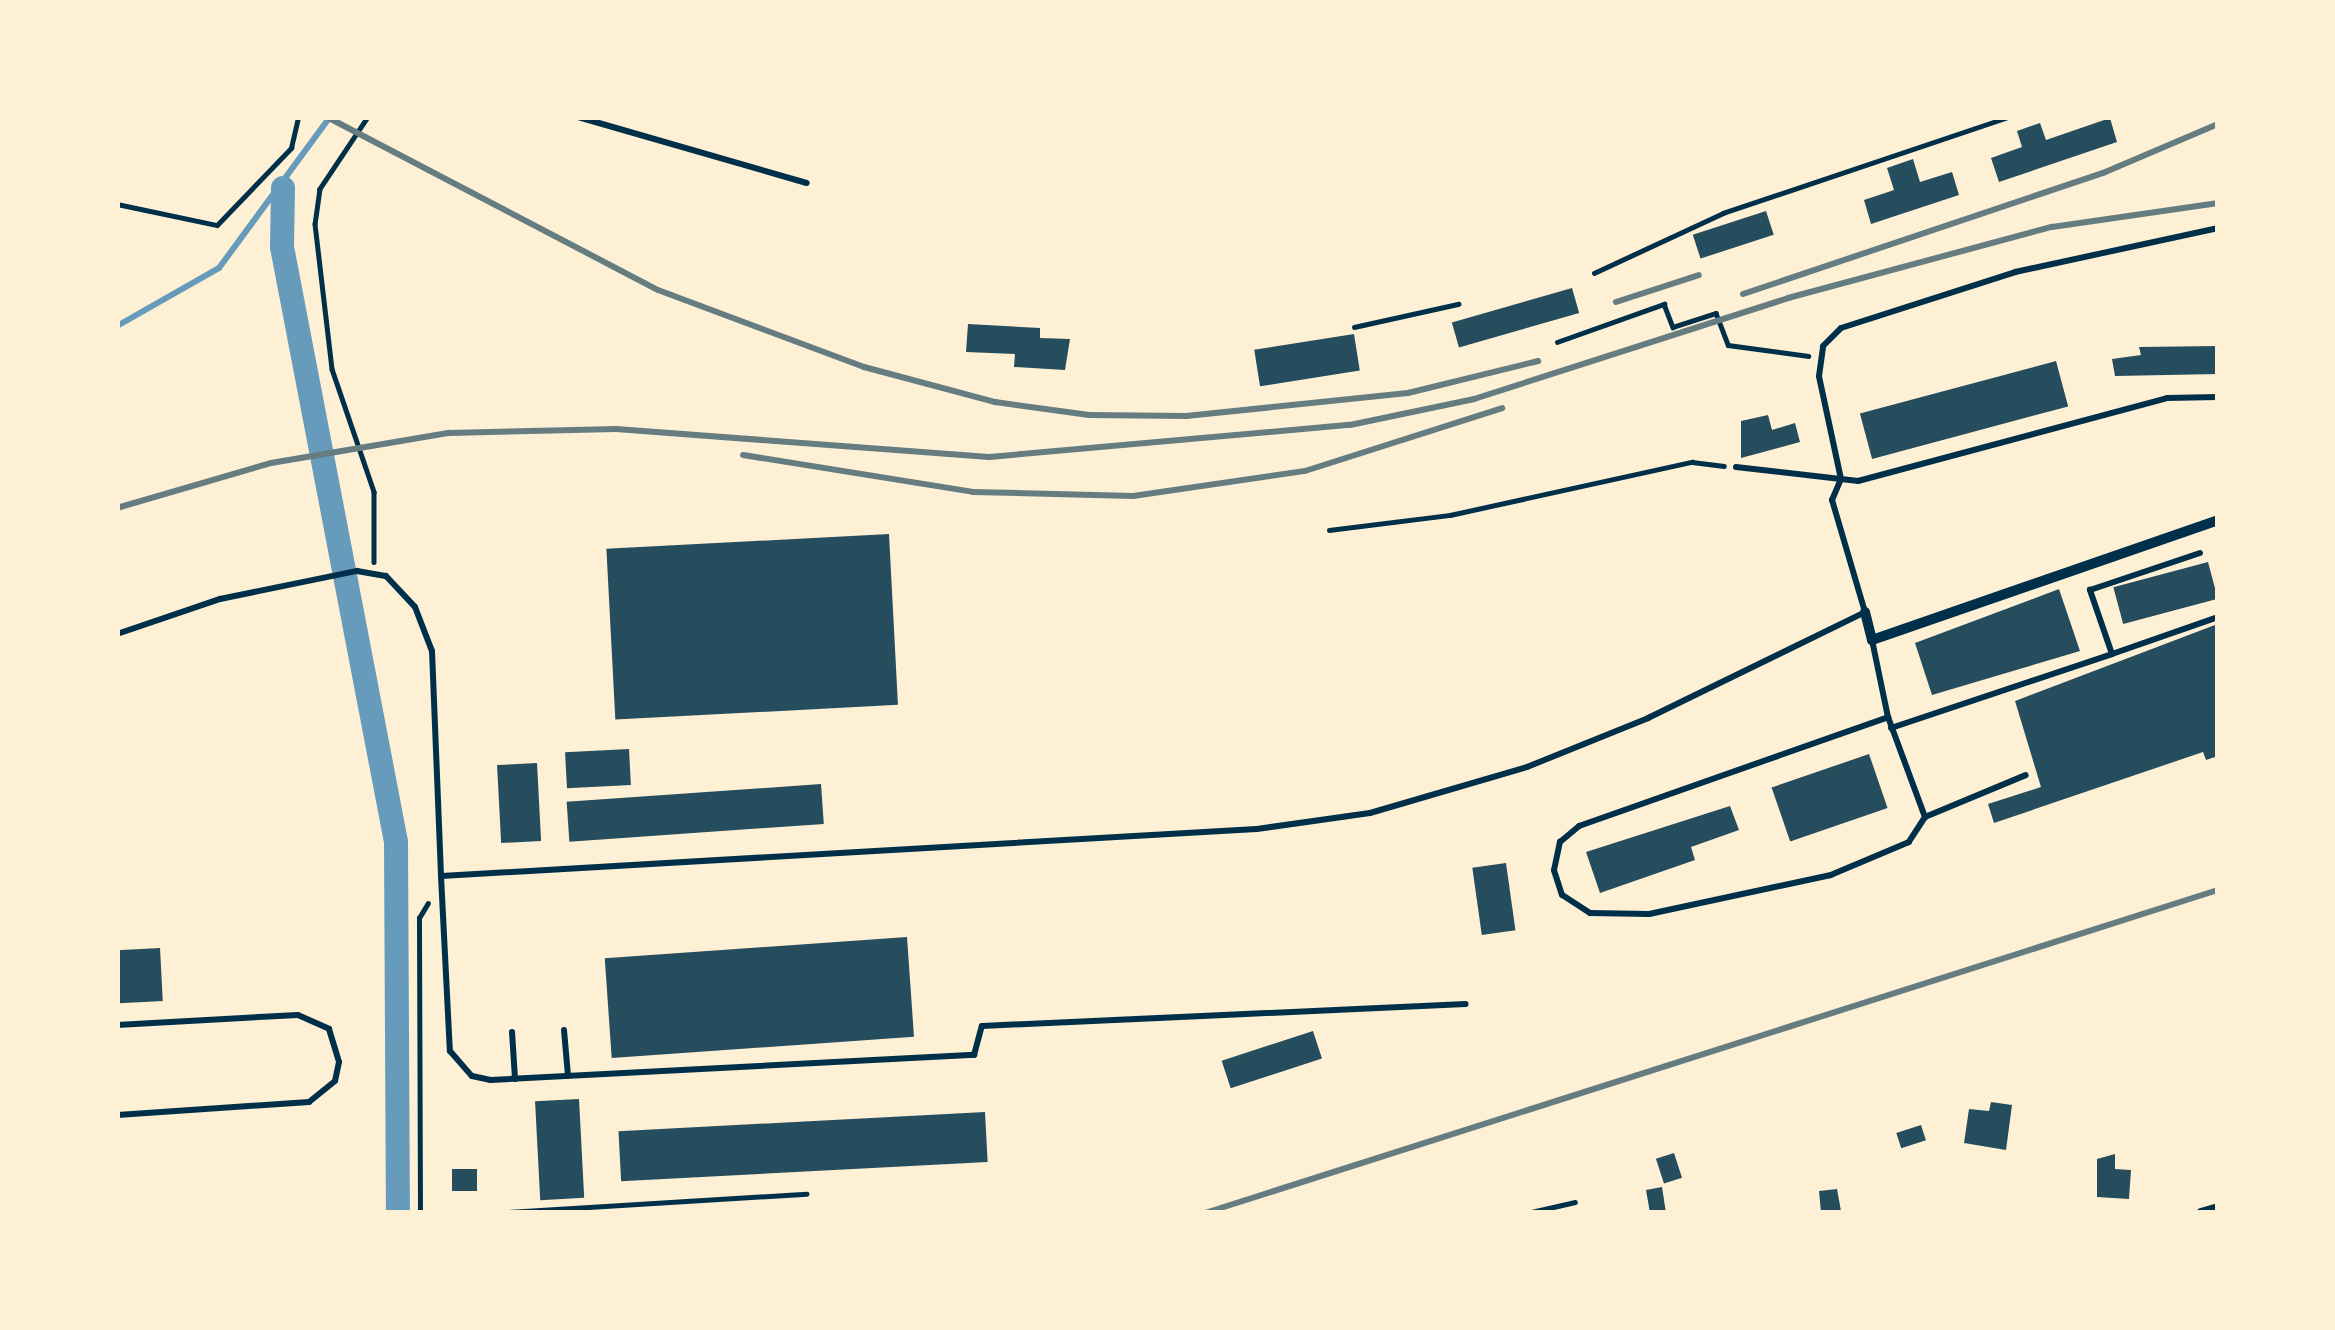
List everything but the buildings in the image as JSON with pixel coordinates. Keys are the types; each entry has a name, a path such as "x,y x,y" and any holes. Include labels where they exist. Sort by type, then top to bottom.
{"street":[{"path":"1865,613 1872,640 2218,520"},
{"path":"2201,1213 2218,1208"}],"lane":[{"path":"578,117 807,182"},
{"path":"441,879 1234,831 1370,813 1568,751 1865,613 1832,500 1841,479 1820,354 1829,337 1860,319 2015,272 2218,228"},
{"path":"1736,467 1858,481 2167,398 2218,397"},
{"path":"2112,653 2090,590 2200,553"},
{"path":"117,634 220,599 331,576 374,574 403,590 432,651 450,1051 472,1076 568,1076 974,1055 982,1026 1466,1004"},
{"path":"1891,728 2218,617"},
{"path":"1872,640 1891,728 1925,817"},
{"path":"1888,717 1579,826 1560,842 1554,870 1562,895 1590,913 1649,914 1786,885 1884,855 1909,842 1925,817 2026,775"},
{"path":"117,1025 298,1015 328,1029 339,1062 335,1081 309,1102 117,1115"},
{"path":"564,1030 568,1076"},
{"path":"512,1032 515,1078"}],"path":[{"path":"117,204 217,225 233,215 291,148 298,117"},
{"path":"368,117 320,189 315,224 332,369 374,493 374,574"},
{"path":"1594,273 1723,213 2009,117"},
{"path":"1354,327 1458,304"},
{"path":"1557,342 1664,304 1673,327 1716,313 1728,345 1820,354"},
{"path":"1328,530 1450,515 1692,462 1736,467"},
{"path":"420,1213 419,918 441,879"},
{"path":"491,1213 806,1194"},
{"path":"1527,1213 1575,1202"}],"waterway":[{"path":"117,326 219,268 330,117"},
{"path":"283,188 282,247 396,842 398,1213"}],"railway":[{"path":"327,117 658,290 864,367 995,402 1089,415 1186,416 1408,393 1538,361"},
{"path":"1743,294 2103,173 2218,124"},
{"path":"117,508 271,463 449,433 616,429 989,457 1350,425 1474,399 1788,298 2052,227 2218,203"},
{"path":"1616,302 1699,275"},
{"path":"743,455 973,492 1133,496 1305,471 1502,408"},
{"path":"1205,1213 2218,890"}]}
